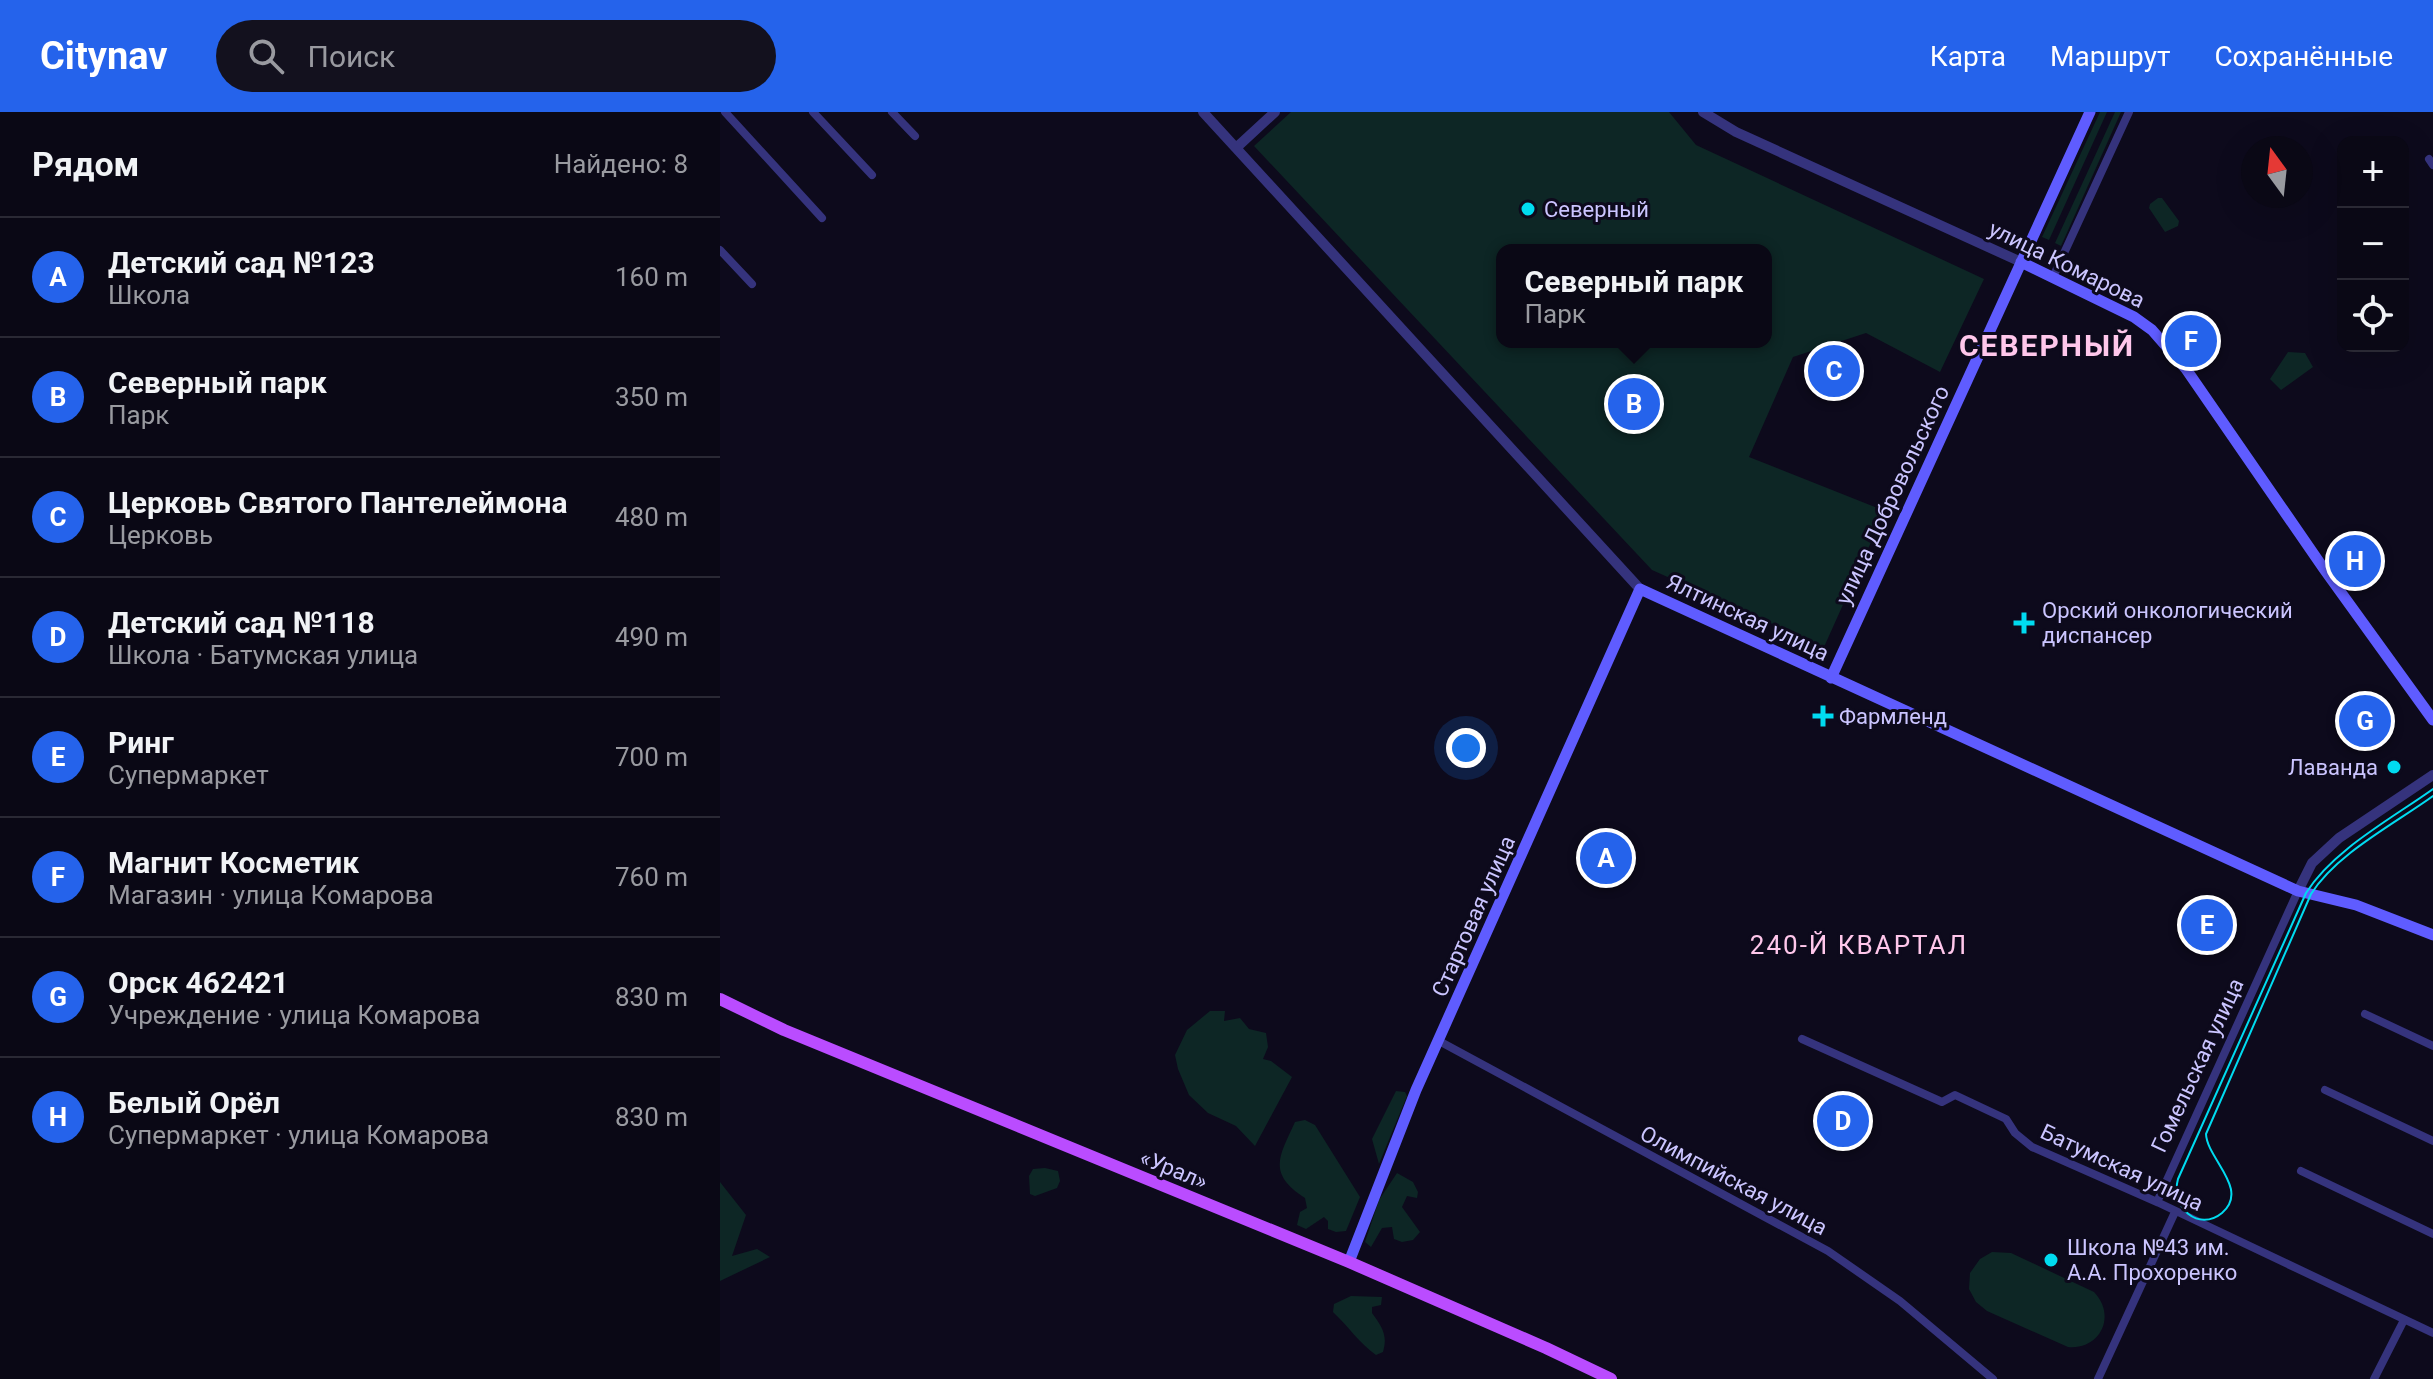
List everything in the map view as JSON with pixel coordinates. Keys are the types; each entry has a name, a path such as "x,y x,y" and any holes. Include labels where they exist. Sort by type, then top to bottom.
{"main road":[{"name":"улица Добровольского","path":"1831,678 2090,112"},
{"name":"улица Комарова","path":"2021,262 2134,317 2152,330 2186,369 2433,720"},
{"name":"Ялтинская улица","path":"1640,589 2298,891 2356,905 2433,935"},
{"name":"Стартовая улица","path":"1349,1262 1411,1103 1640,589"},
{"name":"«Урал»","path":"720,999 811,1041 1349,1262 1611,1379"}],"street":[{"path":"725,112 822,218"},
{"path":"813,112 872,175"},
{"path":"892,112 915,136"},
{"name":"Ялтинская улица","path":"1203,112 1640,589"},
{"path":"1236,148 1275,112"},
{"name":"улица Комарова","path":"1703,112 1736,132 2021,262"},
{"path":"2053,277 2129,112"},
{"path":"720,250 752,284"},
{"name":"Гомельская улица","path":"2157,1202 2312,863 2339,838 2433,775"},
{"path":"2365,1014 2433,1046"},
{"name":"Батумская улица","path":"1802,1039 1942,1102 1955,1095 1977,1105 2006,1119 2015,1133 2032,1147 2157,1202 2433,1333"},
{"name":"Олимпийская улица","path":"1439,1041 1828,1251 1900,1301 1993,1379"},
{"path":"2325,1090 2433,1141"},
{"path":"2301,1171 2433,1234"},
{"path":"2098,1379 2175,1212"},
{"path":"2374,1379 2404,1320"}],"green space":[{"path":"1291,112 1669,112 1696,145 1984,279 1940,372 1866,333 1793,357 1749,457 1885,511 1824,647 1652,570 1254,146"},
{"path":"2100,112 2107,112 2049,240 2042,237"},
{"path":"2115,112 2121,112 2061,246 2055,243"},
{"path":"2158,198 2162,198 2179,221 2178,226 2165,232 2149,208"},
{"path":"2288,352 2305,353 2313,367 2281,390 2270,379"},
{"path":"1210,1011 1225,1011 1224,1021 1240,1018 1249,1029 1266,1033 1268,1047 1263,1059 1271,1061 1292,1077 1255,1146 1236,1126 1208,1113 1189,1095 1178,1069 1175,1055 1187,1030"},
{"path":"1396,1091 1405,1092 1407,1096 1379,1164 1372,1139"},
{"path":"1305,1120 1315,1125 1360,1197 1346,1231 1328,1229 1328,1221 1324,1217 1306,1229 1297,1225 1300,1212 1307,1208 1305,1198 1285,1180 1280,1164 1284,1145 1295,1122"},
{"path":"1033,1169 1058,1171 1060,1181 1057,1188 1035,1196 1030,1194 1029,1176"},
{"path":"1397,1173 1413,1182 1418,1192 1417,1198 1407,1196 1402,1207 1420,1232 1413,1240 1402,1242 1394,1239 1392,1227 1382,1228 1371,1247 1365,1242 1379,1200"},
{"path":"720,1182 746,1215 732,1256 757,1249 770,1257 720,1281"},
{"path":"1992,1252 2011,1253 2094,1292 2104,1311 2102,1330 2089,1343 2068,1347 1987,1311 1976,1302 1969,1289 1970,1273 1980,1259"},
{"path":"1351,1296 1382,1297 1381,1305 1372,1307 1372,1313 1383,1331 1383,1352 1376,1355 1370,1351 1333,1312 1334,1304"}],"tram line":[{"path":"2433,789 2347,849 2317,877 2306,893 2178,1179 2178,1199 2188,1214 2204,1220 2213,1218 2229,1204 2230,1184 2208,1144 2206,1134 2311,894 2350,853 2433,796"}],"place":[{"name":"Северный","path":"1528,209"},
{"name":"Магнит Косметик","path":"2191,341"},
{"name":"Церковь Святого Пантелеймона","path":"1834,371"},
{"name":"Северный парк","path":"1634,404"},
{"name":"Белый Орёл","path":"2355,561"},
{"name":"Орский онкологический диспансер","path":"2024,623"},
{"name":"Фармленд","path":"1823,716"},
{"name":"Орск 462421","path":"2365,721"},
{"name":"Лаванда","path":"2394,767"},
{"name":"Детский сад №123","path":"1606,858"},
{"name":"Ринг","path":"2207,925"},
{"name":"Детский сад №118","path":"1843,1121"},
{"name":"Школа №43 им. А.А. Прохоренко","path":"2051,1260"}],"district":[{"name":"СЕВЕРНЫЙ","path":"2047,346"},
{"name":"240-Й КВАРТАЛ","path":"1859,945"}]}
